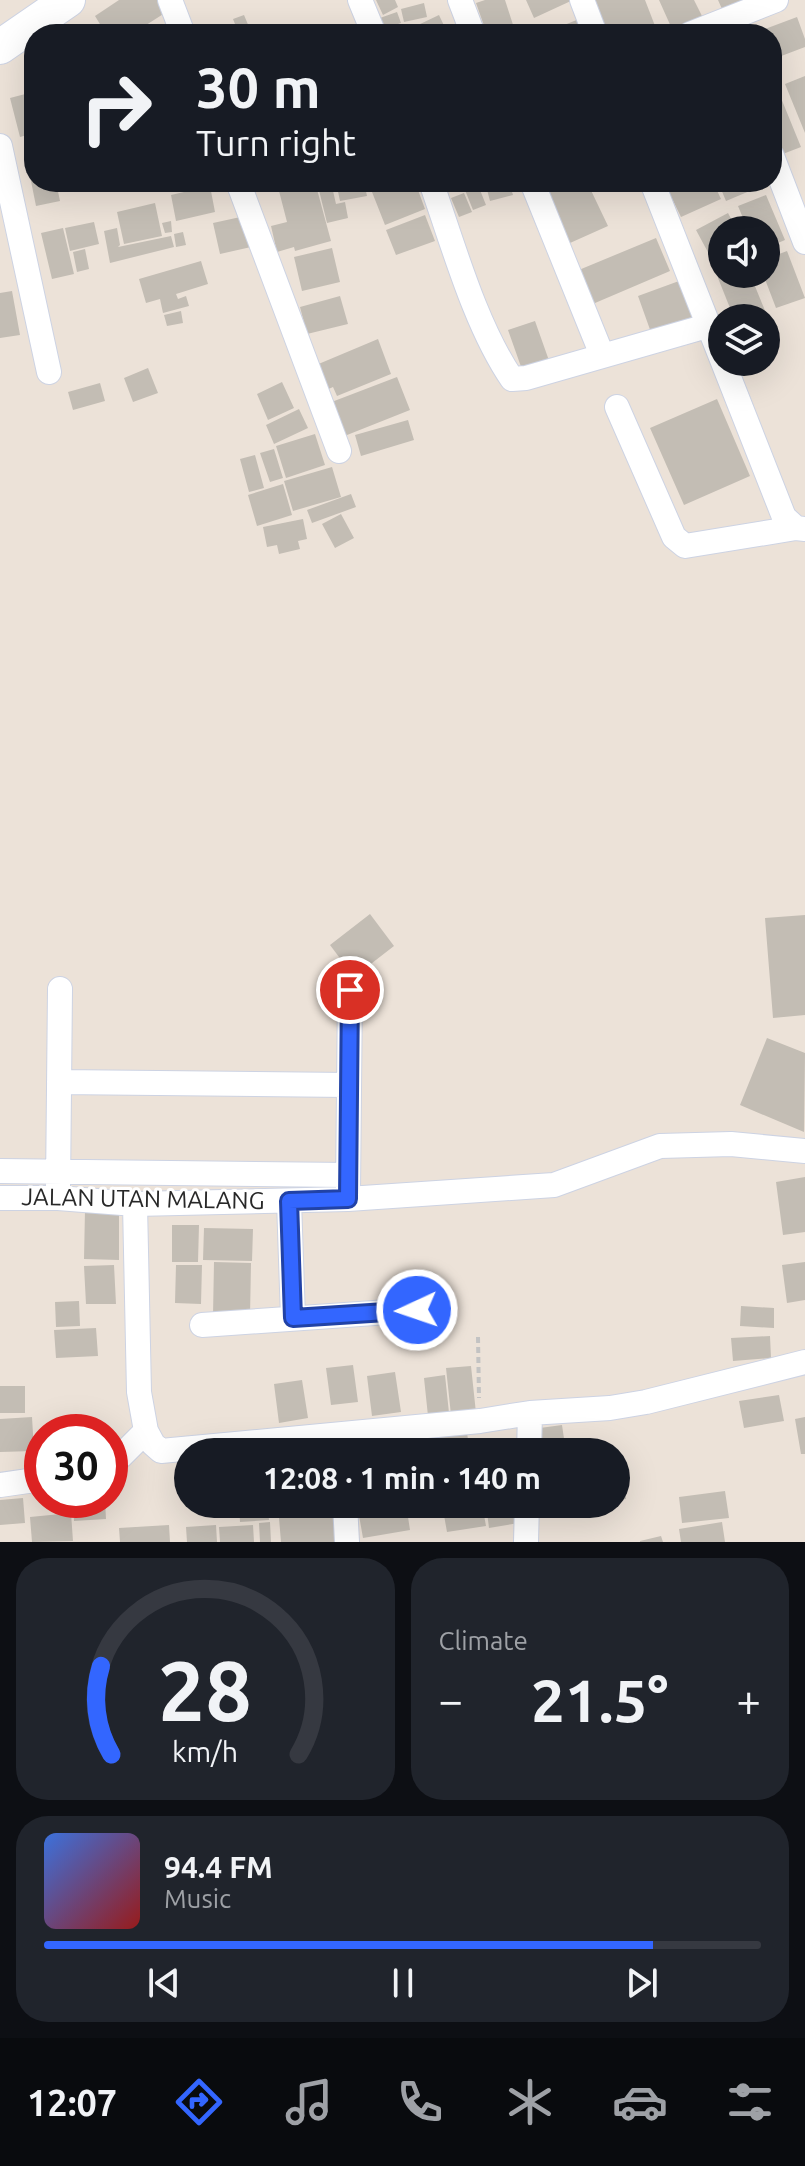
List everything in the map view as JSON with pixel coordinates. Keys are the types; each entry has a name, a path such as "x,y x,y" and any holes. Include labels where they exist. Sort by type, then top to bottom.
{"main road":[{"path":"33,24 68,0"},
{"path":"0,47 24,30"}],"street":[{"path":"170,0 179,24"},
{"path":"360,0 370,24"},
{"path":"460,0 469,24"},
{"path":"582,0 591,24"},
{"path":"718,19 776,0"},
{"path":"0,146 49,372"},
{"path":"782,182 805,242"},
{"path":"242,192 339,451"},
{"path":"435,192 478,312 501,363 512,379 526,378 707,326"},
{"path":"536,192 602,355"},
{"path":"656,192 784,517 800,528"},
{"path":"617,407 674,537 685,546 800,528"},
{"path":"58,1198 60,989"},
{"path":"0,1171 348,1187 350,990"},
{"path":"59,1082 349,1085"},
{"name":"JALAN UTAN MALANG","path":"0,1198 58,1198 135,1204 289,1201 348,1187 554,1185 660,1146 720,1144 805,1151"},
{"path":"289,1201 293,1318"},
{"path":"135,1204 137,1363 146,1431 161,1451 480,1421 530,1413 610,1408 646,1402 805,1362"},
{"path":"202,1325 417,1310"},
{"path":"529,1438 530,1413"},
{"path":"128,1449 146,1431"},
{"path":"0,1485 24,1482"},
{"path":"346,1518 347,1542"},
{"path":"526,1542 527,1518"}],"path":[{"path":"478,1337 480,1421"}],"building":[{"path":"119,0 161,0 168,11 148,24 100,24 95,16"},
{"path":"376,0 395,0 398,7 383,15"},
{"path":"505,0 513,24 483,24 476,3"},
{"path":"526,0 573,0 534,18"},
{"path":"591,0 645,0 654,24 600,24"},
{"path":"659,0 694,0 702,16 684,24 670,24"},
{"path":"718,0 748,0 726,18"},
{"path":"424,3 427,17 404,22 401,9"},
{"path":"397,12 401,23 378,24 377,19"},
{"path":"244,15 248,24 235,24 233,19"},
{"path":"439,15 443,24 420,24"},
{"path":"797,17 805,47 782,56 782,24 778,24"},
{"path":"805,76 805,133 785,84"},
{"path":"24,94 24,136 20,137 10,98"},
{"path":"782,100 801,147 782,154"},
{"path":"33,192 58,192 60,201 36,206"},
{"path":"211,192 215,212 176,221 171,195"},
{"path":"279,192 318,192 331,241 295,251 294,247 277,252 271,226 287,222"},
{"path":"319,192 333,192 336,204 345,202 348,218 327,223"},
{"path":"338,192 366,192 367,196 340,201"},
{"path":"372,192 419,192 425,209 385,225"},
{"path":"466,192 481,192 486,205 473,210"},
{"path":"488,192 512,192 513,195 490,201"},
{"path":"546,192 592,192 608,226 570,243"},
{"path":"669,192 718,192 721,199 681,217"},
{"path":"722,192 747,192 726,201"},
{"path":"464,193 472,212 459,217 451,198"},
{"path":"766,195 775,216 742,216 738,206"},
{"path":"155,203 162,236 124,244 117,212"},
{"path":"425,215 435,241 396,255 386,230"},
{"path":"245,216 251,247 220,254 213,223"},
{"path":"171,221 172,232 165,233 162,223"},
{"path":"94,222 99,244 70,251 65,228"},
{"path":"708,224 708,252 696,230"},
{"path":"63,228 74,274 52,279 41,233"},
{"path":"117,228 118,247 171,236 174,247 110,263 104,231"},
{"path":"183,232 186,245 176,247 174,234"},
{"path":"656,238 670,271 588,306 574,272"},
{"path":"332,248 340,282 302,291 294,257"},
{"path":"85,249 89,269 77,272 73,252"},
{"path":"787,251 805,298 780,307 774,304 768,288 780,288 780,254"},
{"path":"201,261 208,284 176,294 178,299 186,296 189,306 163,313 160,299 146,303 139,279"},
{"path":"679,281 694,323 653,338 638,296"},
{"path":"722,288 756,288 762,304 728,304"},
{"path":"12,291 20,335 0,338 0,293"},
{"path":"340,296 348,324 307,334 300,307"},
{"path":"181,311 183,323 167,326 164,315"},
{"path":"535,321 552,369 525,378 508,330"},
{"path":"378,339 391,374 337,396 333,387 320,393 309,368"},
{"path":"148,368 158,393 133,402 124,378"},
{"path":"397,377 410,410 342,437 329,403"},
{"path":"282,382 294,408 268,420 257,394"},
{"path":"100,383 105,401 73,410 68,392"},
{"path":"717,399 750,476 684,505 650,428"},
{"path":"299,409 308,428 274,444 266,425"},
{"path":"408,420 414,440 361,456 355,435"},
{"path":"315,434 325,465 286,478 276,446"},
{"path":"274,449 283,478 270,482 260,453"},
{"path":"255,455 264,488 249,492 240,459"},
{"path":"332,467 341,497 293,511 284,481"},
{"path":"283,484 292,515 257,526 248,495"},
{"path":"351,494 356,507 312,523 307,510"},
{"path":"341,514 354,538 335,548 322,524"},
{"path":"303,519 307,539 298,541 300,549 279,554 277,545 267,547 263,527"},
{"path":"370,914 394,946 354,977 330,945"},
{"path":"805,915 805,1015 773,1018 765,918"},
{"path":"767,1038 805,1053 804,1132 740,1105"},
{"path":"805,1177 805,1232 783,1235 776,1182"},
{"path":"85,1210 119,1211 119,1260 84,1259"},
{"path":"172,1225 199,1225 198,1262 172,1262"},
{"path":"204,1228 253,1229 252,1261 203,1260"},
{"path":"214,1262 251,1263 250,1317 213,1316"},
{"path":"805,1262 805,1300 787,1303 782,1265"},
{"path":"114,1265 116,1304 86,1304 84,1266"},
{"path":"176,1265 202,1265 201,1304 175,1303"},
{"path":"79,1301 80,1326 56,1327 55,1302"},
{"path":"741,1306 774,1308 774,1328 740,1326"},
{"path":"96,1328 98,1356 56,1358 54,1330"},
{"path":"770,1336 771,1358 733,1361 731,1338"},
{"path":"353,1365 358,1402 331,1405 326,1368"},
{"path":"471,1366 476,1413 451,1415 446,1368"},
{"path":"395,1372 401,1412 372,1416 367,1376"},
{"path":"445,1375 449,1413 428,1416 424,1378"},
{"path":"302,1380 308,1418 279,1423 274,1384"},
{"path":"0,1386 25,1386 25,1413 0,1413"},
{"path":"779,1395 784,1421 744,1428 739,1401"},
{"path":"805,1417 805,1454 801,1454 795,1419"},
{"path":"24,1418 24,1451 0,1452 0,1419"},
{"path":"562,1425 564,1438 541,1438 540,1428"},
{"path":"467,1433 468,1438 435,1438"},
{"path":"725,1491 729,1518 682,1523 679,1497"},
{"path":"23,1498 25,1523 0,1525 0,1500"},
{"path":"30,1518 71,1518 73,1541 32,1542"},
{"path":"74,1518 106,1518 106,1519 74,1521"},
{"path":"240,1518 269,1520 240,1522"},
{"path":"279,1518 334,1518 336,1542 281,1542"},
{"path":"359,1518 408,1518 410,1530 363,1538"},
{"path":"444,1518 485,1518 486,1526 447,1532"},
{"path":"488,1518 524,1518 525,1522 489,1528"},
{"path":"270,1522 271,1542 260,1542 259,1523"},
{"path":"722,1522 725,1542 681,1542 679,1529"},
{"path":"169,1525 170,1542 120,1542 119,1528"},
{"path":"216,1525 217,1542 187,1542 186,1527"},
{"path":"253,1525 254,1542 220,1542 219,1527"},
{"path":"661,1536 663,1542 640,1542 640,1541"}],"route":[{"path":"350,990 348,1199 289,1201 293,1318 417,1310"}]}
